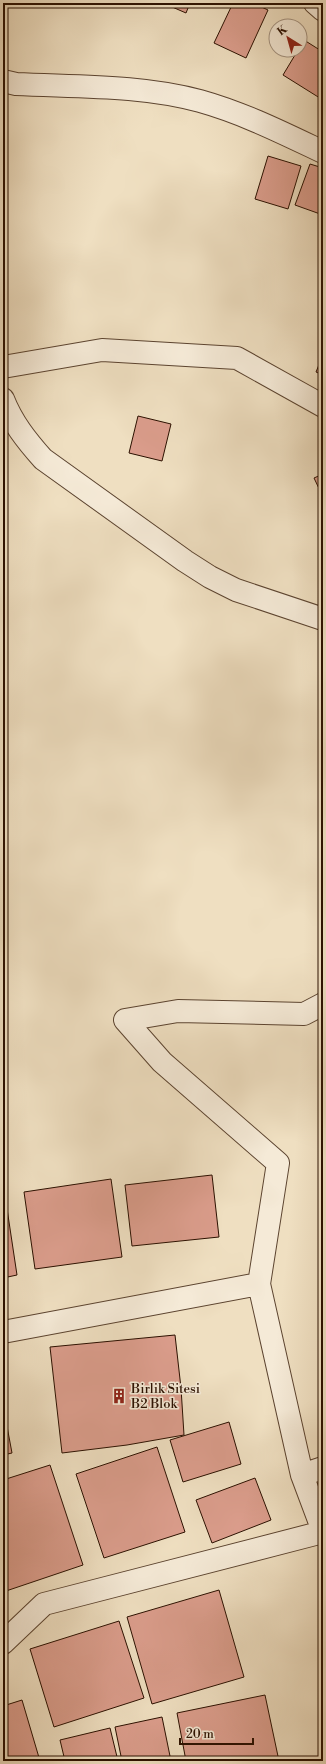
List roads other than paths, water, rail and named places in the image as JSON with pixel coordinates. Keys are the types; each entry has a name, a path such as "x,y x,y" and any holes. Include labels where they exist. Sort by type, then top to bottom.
{"street":[{"path":"315,3 323,10"},
{"path":"3,81 16,84 133,90 166,94 199,101 253,119 323,152"},
{"path":"3,367 102,350 237,358 323,406"},
{"path":"3,399 8,411 24,438 42,459 184,561 210,577 236,590 323,619"},
{"path":"3,1643 44,1604 323,1531 302,1475 258,1284 278,1162 162,1062 125,1020 178,1010 304,1014 323,1004"},
{"path":"3,1332 258,1284"},
{"path":"302,1475 323,1468"}],"place":[{"name":"Birlik Sitesi B2 Blok","path":"119,1396"}]}
